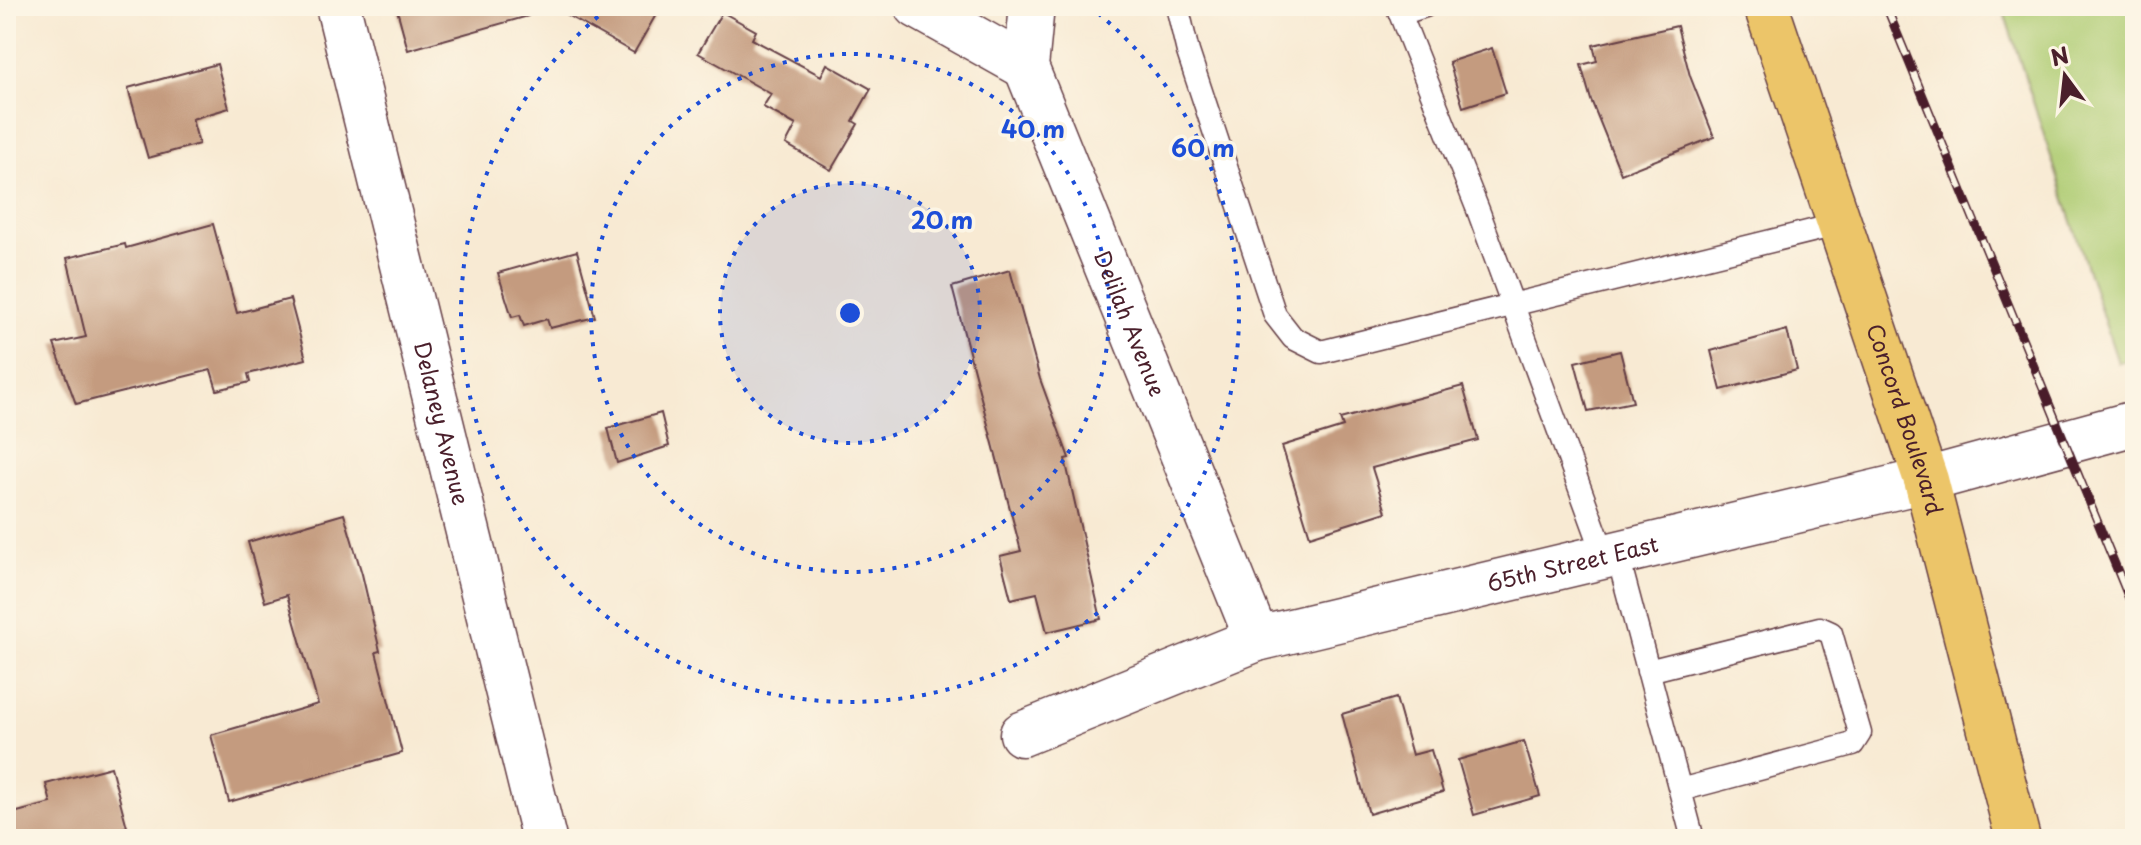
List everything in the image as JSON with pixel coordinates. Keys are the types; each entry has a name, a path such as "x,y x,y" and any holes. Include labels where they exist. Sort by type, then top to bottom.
{"main road":[{"name":"Concord Boulevard","path":"1766,6 1926,480 2018,839"}],"street":[{"name":"Delaney Avenue","path":"338,6 538,838"},
{"path":"917,6 1026,67"},
{"name":"Delilah Avenue","path":"1032,6 1026,67 1257,639"},
{"name":"65th Street East","path":"1022,734 1257,639 1926,480 2135,423"}],"lane":[{"path":"1177,6 1188,52 1275,315 1293,338 1321,352 1840,224"},
{"path":"1425,6 1399,10 1478,210 1510,305 1611,555 1648,671 1693,839"},
{"path":"1648,671 1820,628 1831,633 1860,733 1853,744 1680,790"}],"green space":[{"path":"2002,6 2135,6 2135,358 2118,363"}],"building":[{"path":"396,6 526,6 528,16 408,50"},
{"path":"551,6 661,6 634,53"},
{"path":"722,12 756,31 752,39 821,76 827,64 871,89 853,121 858,124 831,170 786,144 796,125 763,107 771,94 698,53"},
{"path":"1677,26 1690,76 1714,137 1621,174 1591,100 1581,65 1597,61 1593,45"},
{"path":"1492,48 1506,93 1463,107 1449,62"},
{"path":"217,64 229,108 192,119 199,144 148,158 128,88"},
{"path":"213,224 237,313 290,299 306,359 248,374 250,382 217,390 211,370 76,404 54,344 86,337 67,258 125,244 126,248"},
{"path":"577,251 595,317 550,328 547,319 524,326 520,315 512,317 498,273"},
{"path":"1010,270 1040,379 1069,458 1065,459 1101,619 1047,632 1037,593 1011,599 1000,556 1021,551 952,287"},
{"path":"1787,330 1797,370 1721,390 1711,351"},
{"path":"1620,351 1633,402 1588,411 1575,362"},
{"path":"1463,386 1478,440 1372,468 1386,512 1310,536 1282,446 1343,427 1340,419"},
{"path":"661,413 669,446 617,463 608,428"},
{"path":"344,514 362,574 380,651 376,652 402,753 229,802 211,735 318,704 287,595 265,602 248,542"},
{"path":"1396,698 1412,755 1431,750 1443,792 1369,814 1342,714"},
{"path":"1524,741 1540,796 1474,815 1458,760"},
{"path":"111,767 127,827 83,839 6,839 6,815 51,803 46,784"}],"railway":[{"path":"1886,6 2135,613"}]}
